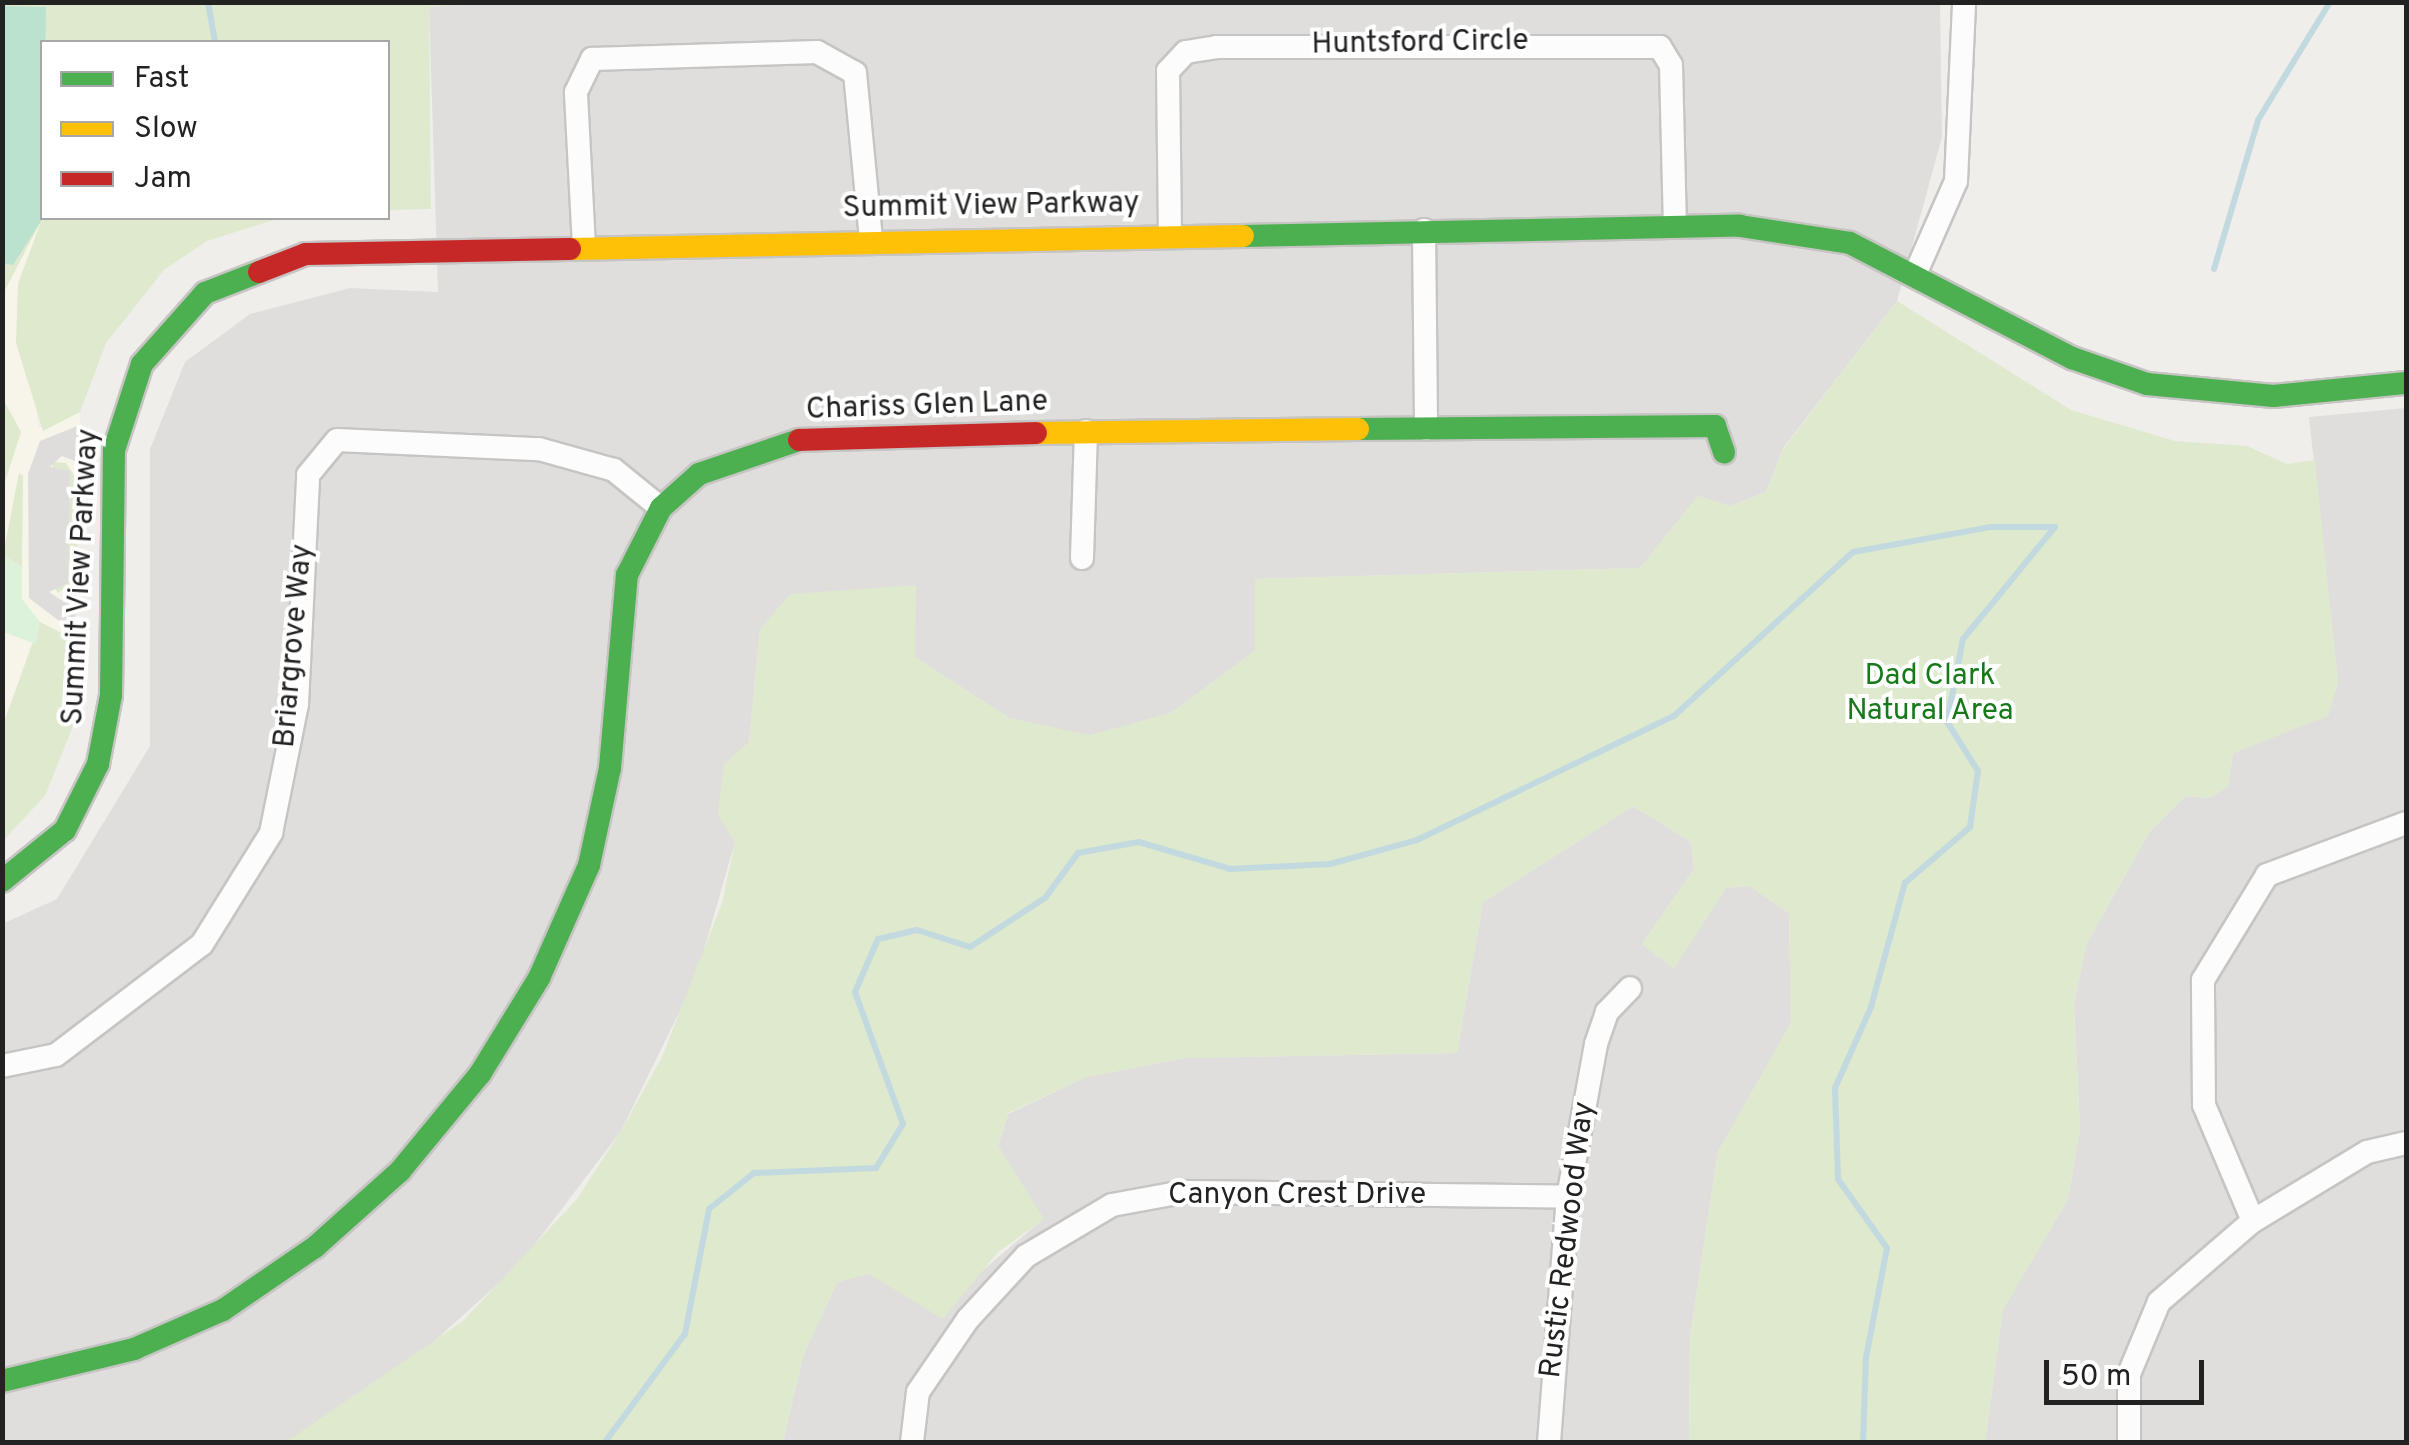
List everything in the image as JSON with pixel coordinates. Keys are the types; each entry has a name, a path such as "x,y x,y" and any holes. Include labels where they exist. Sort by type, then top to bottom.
{"street":[{"path":"1917,270 1956,181 1964,2"},
{"name":"Huntsford Circle","path":"1170,234 1168,70 1186,52 1274,46 1660,47 1671,64 1675,226"},
{"path":"584,246 576,92 592,59 816,52 854,73 872,239"},
{"name":"Summit View Parkway","path":"2,881 64,830 98,764 111,695 114,450 135,378 178,315 234,276 306,254 872,239 1675,226 1814,234 1917,270 2072,358 2147,384 2272,396 2406,383"},
{"path":"1424,230 1426,429"},
{"name":"Chariss Glen Lane","path":"2,1381 134,1349 223,1310 316,1246 400,1171 480,1074 539,978 590,865 610,768 627,575 661,508 699,474 796,440 1086,431 1715,426 1724,452"},
{"path":"1082,558 1086,431"},
{"name":"Briargrove Way","path":"2,1066 56,1055 202,944 271,833 297,704 308,474 337,440 539,449 614,470 661,508"},
{"path":"2253,1220 2204,1106 2204,980 2267,874 2406,823"},
{"name":"Rustic Redwood Way","path":"1549,1442 1568,1197 1596,1044 1607,1012 1630,988"},
{"path":"2128,1442 2128,1374 2158,1302 2253,1220 2367,1152 2406,1143"},
{"name":"Canyon Crest Drive","path":"912,1442 918,1392 968,1320 1026,1256 1112,1204 1184,1192 1568,1197"}],"shaded area":[{"path":"487,2 1940,3 1942,137 1897,301 1783,448 1766,492 1730,506 1698,496 1640,568 1256,579 1255,651 1171,713 1089,736 1009,718 915,657 760,629 749,742 718,814 735,842 696,978 621,1131 520,1264 400,1372 286,1442 3,1442 2,924 57,899 150,746 150,449 185,362 250,314 350,288 438,292 429,7"},
{"path":"3,6 40,40 42,220 18,284 39,428 80,412 73,726 45,796 3,841"},
{"path":"2406,408 2406,1442 1985,1442 2003,1309 2068,1199 2080,1129 2074,1004 2086,945 2150,831 2185,796 2210,798 2228,786 2233,753 2328,715 2338,682 2309,417"},
{"path":"80,425 77,462 62,456 50,467 70,471 68,583 49,592 61,600 76,593 75,633 29,598 28,474 40,441"},
{"path":"1633,806 1691,842 1694,869 1642,944 1673,968 1726,888 1750,886 1789,913 1791,1023 1718,1152 1690,1336 1689,1442 783,1442 803,1356 837,1282 868,1274 975,1277 1043,1219 998,1146 1008,1114 1086,1077 1185,1058 1457,1053 1483,902"}],"green space":[{"path":"3,3 487,3 429,7 431,209 390,210 390,40 40,40 40,220 274,220 207,241 164,270 106,343 80,412 43,431 16,343 18,284 41,221 3,294"},
{"path":"3,6 46,7 46,40 40,40 42,220 13,265 2,263"},
{"name":"Dad Clark Natural Area","path":"1897,301 2071,410 2175,441 2247,446 2287,464 2315,460 2338,682 2328,716 2233,753 2228,786 2210,798 2185,796 2150,831 2086,945 2074,1004 2080,1129 2068,1199 2003,1310 1985,1442 1689,1442 1690,1337 1718,1152 1791,1023 1789,913 1750,886 1726,888 1674,969 1642,944 1694,869 1691,842 1633,806 1483,902 1457,1053 1185,1058 1086,1077 1008,1113 998,1146 1044,1219 998,1252 943,1319 869,1274 837,1282 803,1356 783,1442 286,1442 463,1321 577,1199 621,1131 662,1057 722,903 735,842 718,814 724,764 749,742 760,629 790,594 916,585 915,657 1009,718 1089,735 1171,713 1255,651 1255,579 1640,568 1698,496 1730,506 1766,492 1783,449"},
{"path":"2,397 21,432 3,488 2,488"},
{"path":"53,462 66,463 78,481 77,579 58,593 52,585 67,583 70,472 52,471"},
{"path":"19,473 23,476 22,567 3,555"},
{"path":"3,555 22,567 22,599 40,622 36,644 3,632"},
{"path":"40,622 62,633 77,657 73,726 45,796 3,841 3,725"}],"waterway":[{"path":"208,2 215,40"},
{"path":"2214,269 2258,120 2330,2"},
{"path":"605,1442 685,1334 709,1209 754,1173 876,1168 903,1124 855,992 878,939 917,930 970,947 1045,898 1078,853 1139,842 1230,869 1330,864 1417,840 1674,716 1853,552 1990,527 2055,527"},
{"path":"1863,1442 1866,1358 1887,1248 1838,1179 1835,1088 1871,1007 1905,883 1970,827 1978,771 1947,722 1963,639 2055,527"}],"traffic: fast":[{"path":"1243,236 1740,226 1850,243 2072,358 2147,384 2273,396 2406,383"},
{"path":"2,881 65,830 98,764 111,695 114,450 142,364 205,293 259,272"},
{"path":"1358,429 1715,426 1724,452"},
{"path":"2,1381 134,1349 223,1310 315,1247 400,1171 480,1074 539,978 589,865 610,768 627,575 661,508 699,474 799,440"}],"traffic: slow":[{"path":"570,249 1243,236"},
{"path":"1036,433 1358,429"}],"traffic: jam":[{"path":"259,272 306,254 570,249"},
{"path":"799,440 1036,433"}]}
